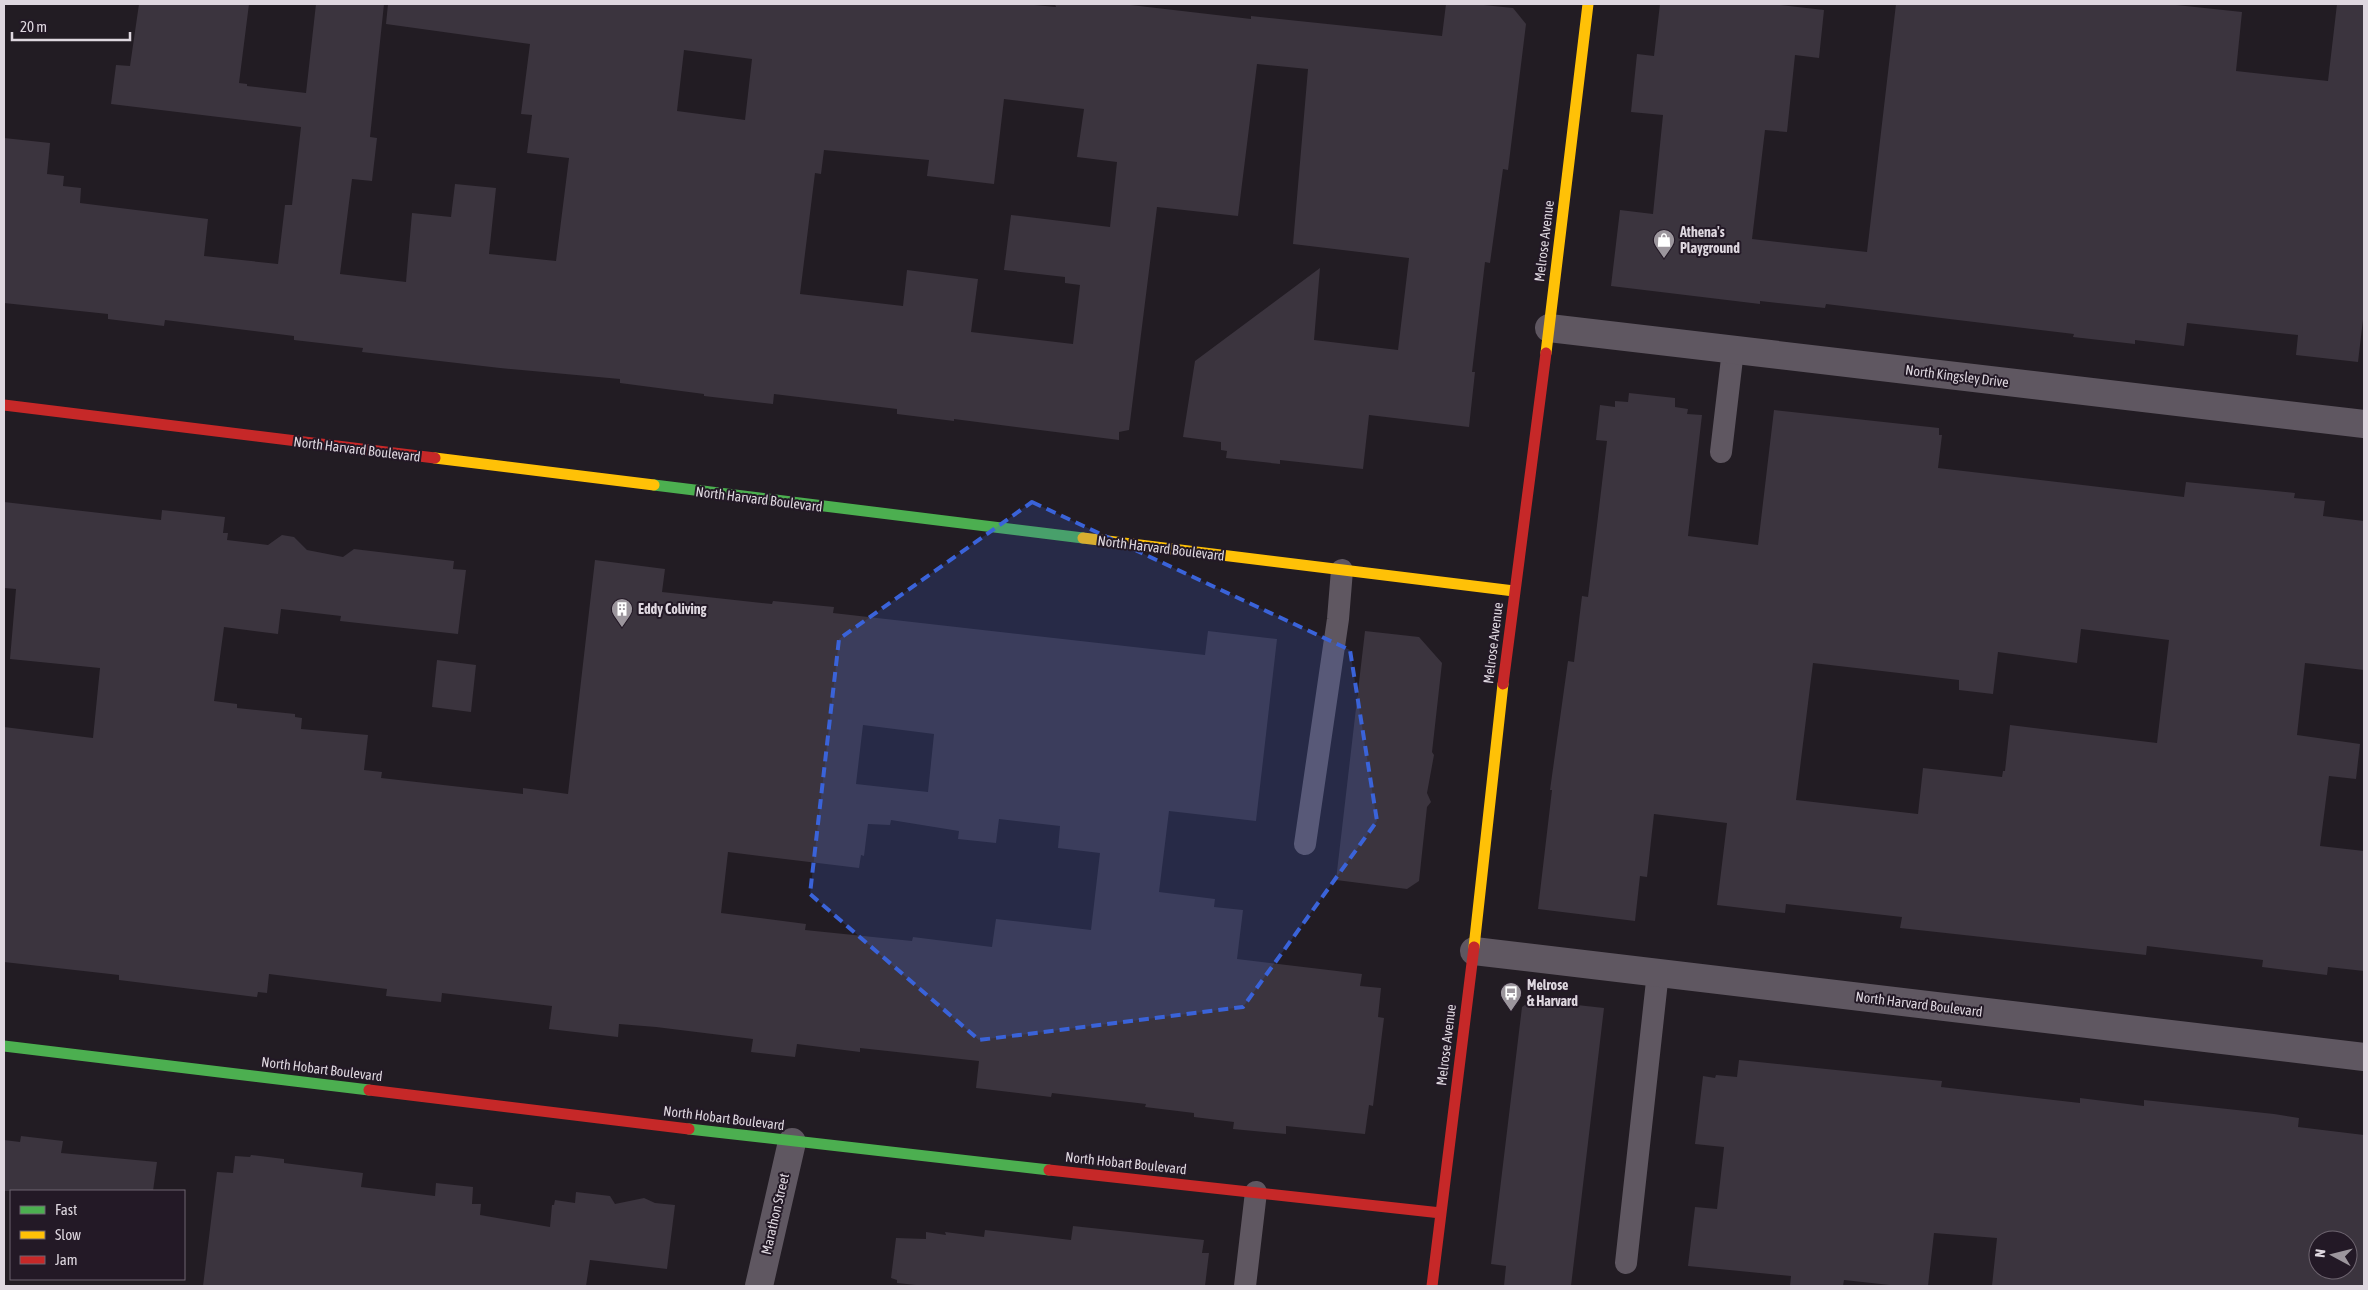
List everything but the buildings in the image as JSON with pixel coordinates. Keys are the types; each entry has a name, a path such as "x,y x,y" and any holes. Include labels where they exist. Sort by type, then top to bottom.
{"street":[{"name":"Melrose Avenue","path":"1432,1286 1474,950 1514,591 1549,328 1588,4"},
{"name":"North Kingsley Drive","path":"1549,328 2364,424"},
{"name":"North Harvard Boulevard","path":"4,405 1514,591"},
{"name":"North Harvard Boulevard","path":"1474,950 2364,1057"},
{"name":"North Hobart Boulevard","path":"4,1046 792,1142 1441,1213"},
{"name":"Marathon Street","path":"759,1286 792,1142"}],"lane":[{"path":"1720,452 1733,350"},
{"path":"1305,844 1338,619 1342,570"},
{"path":"1626,1263 1658,972"},
{"path":"1245,1286 1256,1192"}],"highlighted area":[{"path":"1032,502 1350,650 1377,821 1243,1007 979,1040 810,894 839,639"}],"traffic: fast":[{"path":"654,485 1083,538"},
{"path":"4,1046 369,1090"},
{"path":"689,1129 1049,1170"}],"traffic: slow":[{"path":"1546,353 1588,4"},
{"path":"435,458 654,485"},
{"path":"1083,538 1514,591"},
{"path":"1474,947 1503,684"}],"traffic: jam":[{"path":"1503,684 1546,353"},
{"path":"4,405 435,458"},
{"path":"1432,1286 1474,947"},
{"path":"369,1090 689,1129"},
{"path":"1049,1170 1441,1213"}],"place":[{"name":"Athena's Playground","path":"1664,259"},
{"name":"Eddy Coliving","path":"622,628"},
{"name":"Melrose & Harvard","path":"1511,1012"}]}
